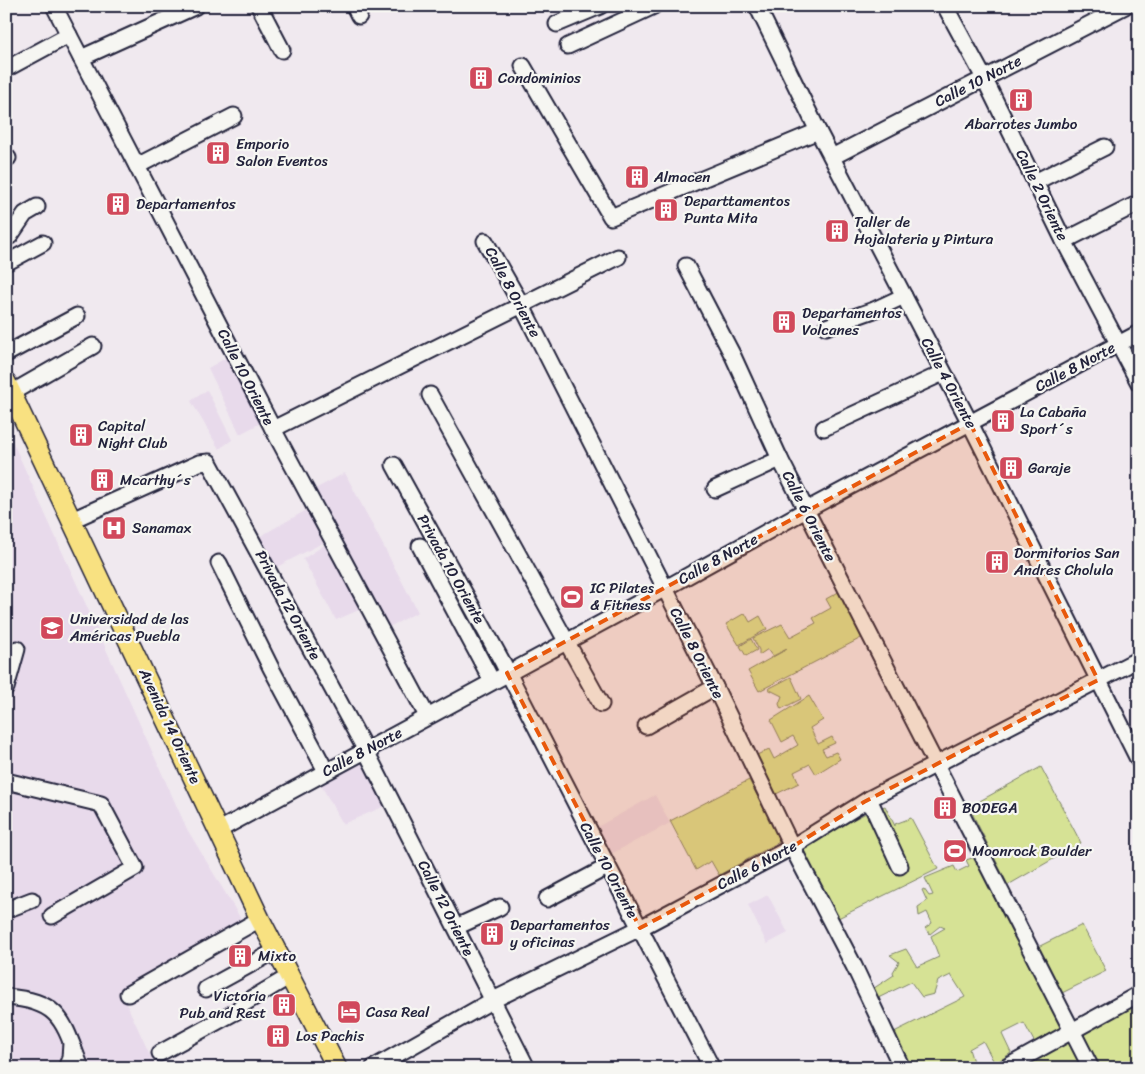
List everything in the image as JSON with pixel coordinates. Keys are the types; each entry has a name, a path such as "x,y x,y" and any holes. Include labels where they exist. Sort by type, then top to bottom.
{"main road":[{"name":"Avenida 14 Oriente","path":"9,388 260,919 337,1068"}],"street":[{"name":"Calle 10 Oriente","path":"54,6 272,429 427,716"},
{"path":"81,58 196,6"},
{"path":"258,6 282,50"},
{"path":"557,24 600,6"},
{"path":"568,46 654,6"},
{"name":"Calle 4 Oriente","path":"757,6 818,131 970,423 1139,761"},
{"name":"Calle 2 Oriente","path":"945,6 984,78 1064,241 1139,383"},
{"name":"Calle 10 Norte","path":"832,157 1125,6"},
{"path":"6,70 69,34"},
{"path":"523,66 610,217 818,131"},
{"path":"137,166 234,116"},
{"path":"1035,182 1105,147"},
{"path":"1064,241 1135,205"},
{"path":"6,238 10,236 25,214 37,207"},
{"name":"Calle 8 Oriente","path":"486,241 522,306 715,687 792,848 854,966 902,1068"},
{"path":"6,263 43,243"},
{"path":"272,429 618,257"},
{"name":"Calle 6 Oriente","path":"686,266 732,356 780,459 1091,1068"},
{"path":"826,326 874,310 904,296"},
{"path":"6,354 77,316"},
{"name":"Calle 8 Norte","path":"219,830 567,642 806,510 1139,333"},
{"path":"9,388 94,346"},
{"path":"824,428 943,373"},
{"path":"430,395 601,704"},
{"path":"715,489 780,459"},
{"name":"Privada 12 Oriente","path":"72,520 199,464 209,462 366,749"},
{"name":"Privada 10 Oriente","path":"394,465 507,673"},
{"path":"420,546 492,681"},
{"path":"219,563 273,673 326,771"},
{"path":"6,688 17,649"},
{"name":"Calle 6 Norte","path":"373,1068 493,1000 640,928 792,848 870,799 1139,659"},
{"name":"Calle 10 Oriente","path":"507,673 712,1068"},
{"path":"646,726 715,687"},
{"name":"Calle 12 Oriente","path":"366,749 527,1068"},
{"path":"6,781 101,804 136,868 52,916"},
{"path":"870,799 900,866"},
{"path":"547,899 607,867"},
{"path":"6,910 32,900"},
{"path":"456,927 500,907"},
{"path":"128,994 260,919"},
{"path":"206,989 277,950"},
{"path":"160,1053 237,1011 243,1004 290,976"},
{"path":"1005,1068 1139,994"},
{"path":"6,997 30,999 52,1009 71,1042 81,1068"},
{"path":"66,1068 70,1058 71,1042"}],"highlighted area":[{"path":"970,423 1098,680 864,802 792,847 640,928 507,673"}],"shaded area":[{"path":"231,355 266,420 240,434 208,368"},
{"path":"207,390 232,440 219,449 191,401"},
{"name":"Universidad de las Américas Puebla","path":"6,427 187,829 244,924 122,994 156,1068 6,1068"},
{"path":"345,473 418,612 389,627 313,490"},
{"path":"312,507 328,540 273,569 257,538"},
{"path":"329,542 368,606 336,620 303,559"},
{"path":"362,760 385,806 343,824 321,785"},
{"path":"655,795 670,823 609,855 597,827"},
{"path":"768,895 788,933 767,944 748,905"}],"green space":[{"path":"844,589 865,636 759,691 748,671 787,649 773,656 768,649 759,655 759,650 753,638 782,624 790,637 816,623 813,618 831,608 826,599"},
{"path":"745,613 750,622 760,616 767,629 739,645 726,624"},
{"path":"751,639 757,650 746,656 740,646"},
{"path":"791,677 801,699 781,709 779,704 782,696 768,689"},
{"path":"809,696 823,720 810,728 818,744 832,737 835,743 822,749 826,756 836,752 840,759 816,774 810,764 794,772 799,783 774,795 755,756 769,749 774,759 798,745 793,736 782,742 771,720"},
{"path":"1041,767 1081,843 1008,885 969,807"},
{"path":"749,780 781,841 719,875 711,861 696,870 670,821"},
{"path":"885,806 895,826 895,824 911,818 938,869 834,920 798,853 801,847 864,814"},
{"path":"975,857 1063,1026 1035,1043 1024,1023 1002,1034 1011,1053 995,1064 983,1041 969,1049 975,1068 907,1068 890,1034 965,997 951,975 938,981 934,994 922,997 911,982 876,999 871,990 894,975 893,972 899,962 890,955 906,949 917,967 939,957 931,936 945,928 940,926 930,934 925,928 932,923 927,912 919,916 918,907 927,901 922,890 924,889 929,896 933,895 925,878 954,866 957,872 969,866 966,860"},
{"path":"1082,925 1106,971 1062,993 1038,947"},
{"path":"1139,1002 1139,1068 1100,1068 1081,1032"},
{"path":"1069,1040 1083,1068 1017,1068"}],"place":[{"name":"Condominios","path":"481,78"},
{"name":"Abarrotes Jumbo","path":"1021,100"},
{"name":"Emporio Salon Eventos","path":"218,153"},
{"name":"Almacen","path":"637,177"},
{"name":"Departamentos","path":"118,204"},
{"name":"Departtamentos Punta Mita","path":"666,210"},
{"name":"Taller de Hojalateria y Pintura","path":"837,231"},
{"name":"Departamentos Volcanes","path":"784,322"},
{"name":"La Cabaña Sport´s","path":"1003,421"},
{"name":"Capital Night Club","path":"81,435"},
{"name":"Garaje","path":"1011,468"},
{"name":"Mcarthy´s","path":"102,480"},
{"name":"Sanamax","path":"114,528"},
{"name":"Dormitorios San Andres Cholula","path":"997,562"},
{"name":"IC Pilates & Fitness","path":"572,597"},
{"name":"Universidad de las Américas Puebla","path":"52,628"},
{"name":"BODEGA","path":"945,808"},
{"name":"Moonrock Boulder","path":"955,851"},
{"name":"Departamentos y oficinas","path":"492,934"},
{"name":"Mixto","path":"240,956"},
{"name":"Victoria Pub and Rest","path":"284,1005"},
{"name":"Casa Real","path":"349,1012"},
{"name":"Los Pachis","path":"278,1036"}]}
